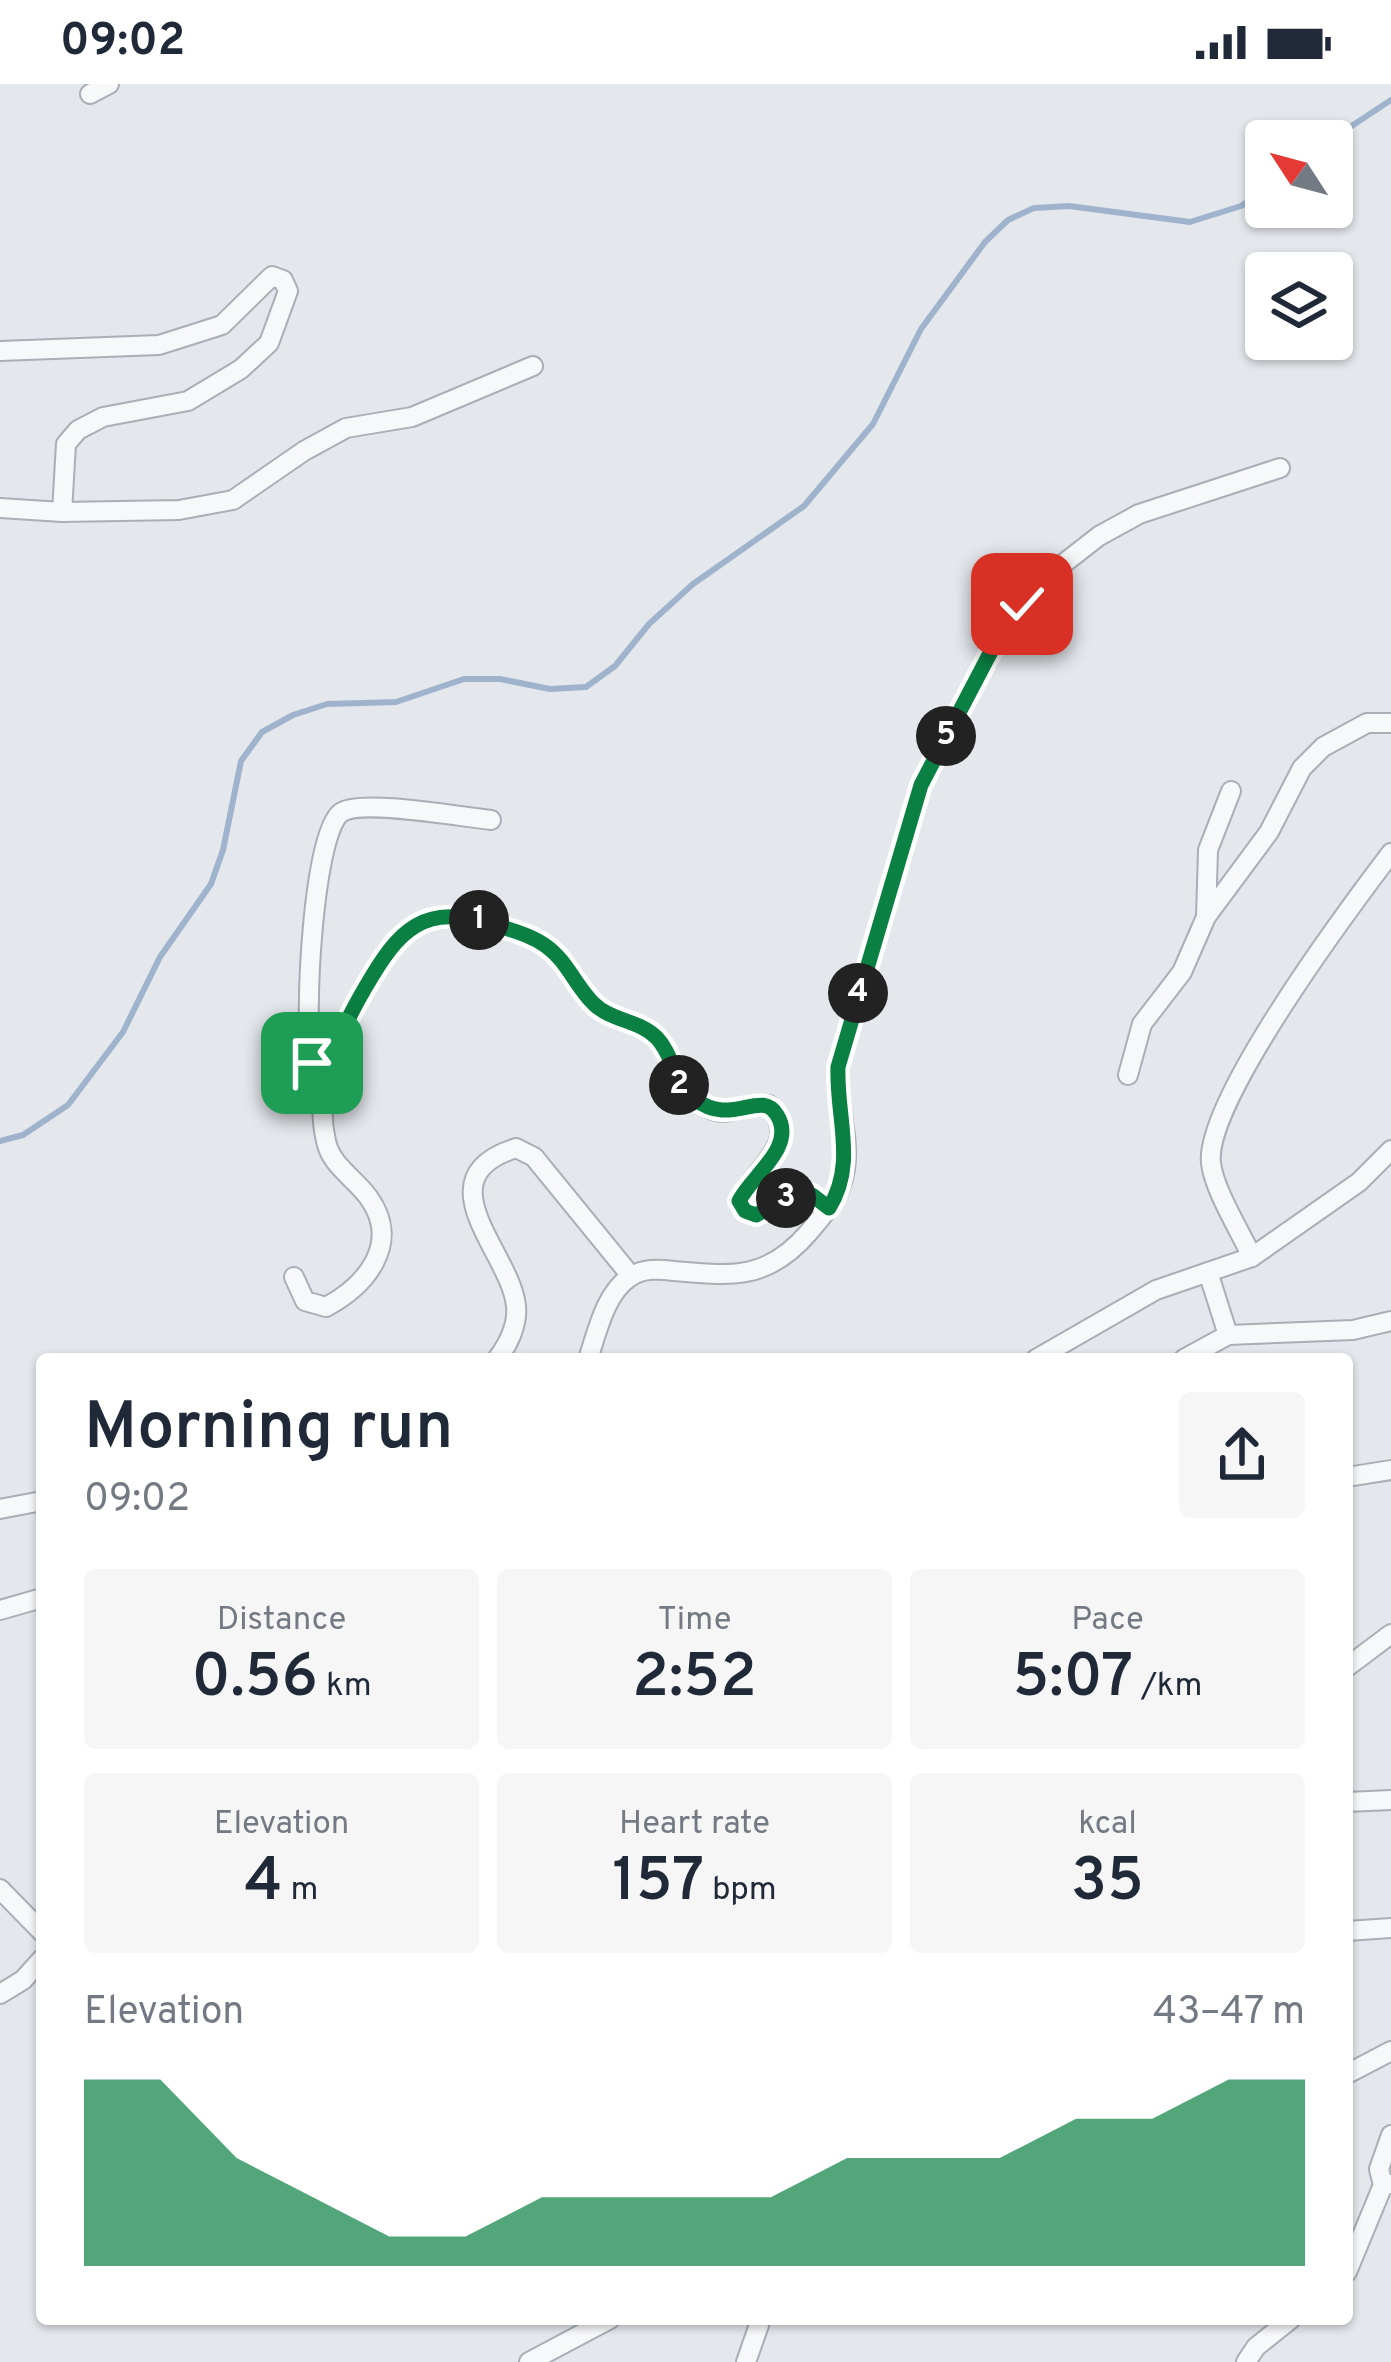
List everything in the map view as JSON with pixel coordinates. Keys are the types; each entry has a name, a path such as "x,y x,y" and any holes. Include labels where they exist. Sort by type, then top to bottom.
{"street":[{"path":"90,94 109,84"},
{"path":"0,351 159,345 222,325 272,276 283,280 288,291 268,343 241,369 188,401 103,417 78,430 65,444 62,512"},
{"path":"0,508 179,510 233,500 346,428 412,417 533,366"},
{"path":"590,1353 616,1290 631,1276 652,1268 748,1274 775,1263 798,1245 840,1191 846,1163 838,1067 921,785 997,640 1022,604 1099,536 1138,514 1280,468"},
{"path":"1128,1075 1142,1024 1182,972 1206,917 1269,832 1302,768 1323,747 1366,724 1391,723"},
{"path":"1206,917 1208,850 1231,791"},
{"path":"327,1081 312,1063 309,1034 316,873 330,823 341,812 363,806 490,820"},
{"path":"1252,1257 1213,1171 1212,1144 1239,1080 1297,983 1391,853"},
{"path":"294,1277 305,1301 326,1307 376,1265 383,1241 379,1216 330,1155 323,1104 327,1081 339,1034 388,948 405,930 446,916 480,920 546,946 592,1003 652,1033 679,1085 714,1112 769,1105 782,1129 769,1164 746,1185 739,1201 745,1211 756,1215 800,1192 829,1208"},
{"path":"500,1353 517,1310 512,1289 473,1209 472,1190 481,1169 499,1153 516,1148 534,1157 631,1276"},
{"path":"1046,1353 1156,1290 1252,1257 1359,1182 1391,1150"},
{"path":"1375,1166 1391,1180"},
{"path":"1208,1272 1228,1334"},
{"path":"1195,1353 1228,1334 1353,1330 1391,1321"},
{"path":"1353,1476 1391,1470"},
{"path":"0,1509 36,1503"},
{"path":"0,1610 36,1603"},
{"path":"1353,1662 1391,1634"},
{"path":"1353,1802 1391,1800"},
{"path":"0,1888 36,1926"},
{"path":"1353,1931 1391,1928"},
{"path":"0,1994 36,1965"},
{"path":"1353,2071 1391,2050"},
{"path":"1353,2259 1387,2184 1378,2169 1391,2134"},
{"path":"539,2359 599,2325"},
{"path":"746,2362 759,2325"},
{"path":"1246,2362 1256,2347 1284,2325"}],"waterway":[{"path":"1353,125 1391,100"},
{"path":"0,1141 23,1135 68,1105 123,1032 160,957 211,884 223,850 241,761 262,732 327,704 396,702 464,679 500,679 550,689 586,687 615,666 649,624 693,584 804,506 873,424 921,329 985,242 1008,220 1034,208 1069,206 1190,222 1245,203"}],"route":[{"path":"312,1063 327,1081 344,1023 388,948 405,930 446,916 480,920 546,946 592,1003 652,1033 679,1085 698,1102 714,1112 727,1113 757,1103 769,1105 782,1129 778,1147 769,1164 746,1185 739,1201 745,1211 756,1215 800,1192 829,1208 840,1191 846,1163 838,1067 921,785 997,640 1022,604"}]}
